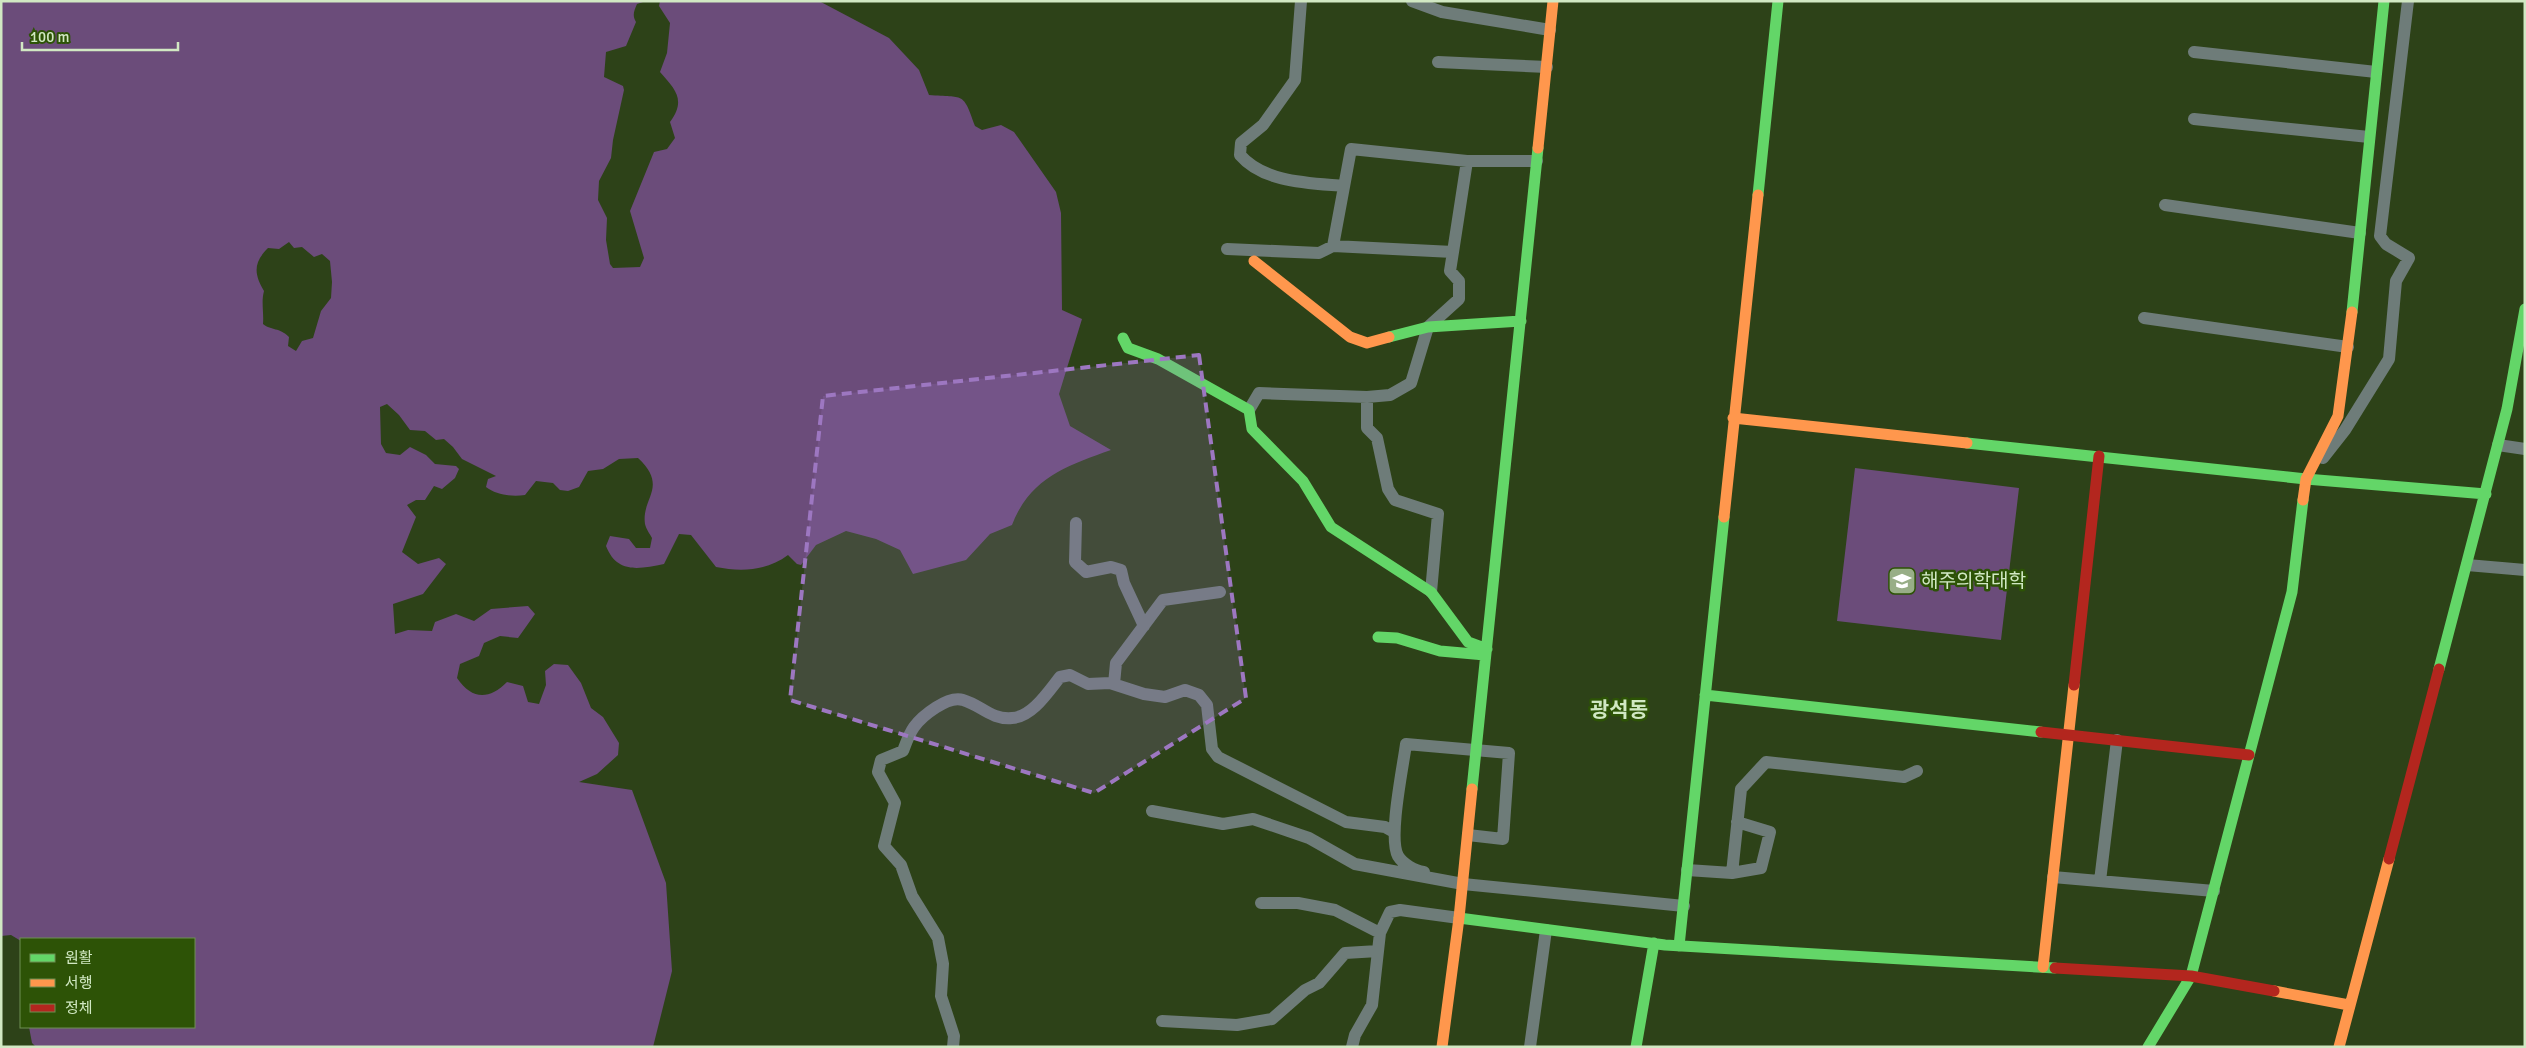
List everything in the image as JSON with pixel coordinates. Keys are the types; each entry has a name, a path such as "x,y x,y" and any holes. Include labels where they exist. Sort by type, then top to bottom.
{"street":[{"path":"1302,1 1295,80 1263,125 1242,143 1240,155 1250,166 1295,182 1344,186"},
{"path":"1412,1 1442,12 1550,30"},
{"path":"1442,1047 1468,835 1553,1"},
{"path":"1679,946 1778,1"},
{"path":"2148,1047 2191,976 2292,592 2306,479 2338,416 2348,347 2384,1"},
{"path":"2306,479 2345,430 2389,359 2396,280 2409,258 2386,244 2380,236 2408,1"},
{"path":"2194,52 2376,72"},
{"path":"1438,62 1547,67"},
{"path":"2194,119 2370,137"},
{"path":"1333,246 1351,149 1467,161 1537,161"},
{"path":"1467,161 1450,271 1459,281 1458,299 1428,327 1411,383 1390,395 1367,397 1259,393 1249,410 1252,428 1303,481 1315,504 1331,527 1430,592 1468,642 1487,652"},
{"path":"2165,205 2360,233"},
{"path":"1227,249 1319,253 1333,246 1453,252"},
{"path":"1254,261 1350,337 1367,343 1428,327 1521,321"},
{"path":"2339,1047 2486,494 2509,401 2525,310"},
{"path":"2144,318 2348,347"},
{"path":"1123,338 1128,348 1158,359 1249,410"},
{"path":"1367,397 1367,428 1377,438 1388,489 1395,500 1438,514 1430,592"},
{"path":"1733,418 2306,479 2486,494"},
{"path":"2498,445 2525,449"},
{"path":"2043,967 2099,456"},
{"path":"1076,523 1075,562 1086,572 1111,568 1121,570 1124,583 1144,626"},
{"path":"2467,565 2525,570"},
{"path":"1114,684 1116,663 1163,600 1220,592"},
{"path":"1378,637 1397,638 1440,651 1487,652"},
{"path":"954,1047 954,1036 941,996 943,964 938,938 912,896 901,865 884,846 895,803 878,772 881,760 903,751 915,726 928,714 950,701 962,699 994,717 1013,718 1038,705 1060,677 1070,675 1088,684 1114,684 1144,694 1165,696 1185,690 1199,695 1207,705 1212,749 1218,757 1346,822 1386,828 1394,832"},
{"path":"1705,695 2249,755"},
{"path":"2100,881 2117,740"},
{"path":"1463,880 1415,871 1398,856 1394,832 1406,744 1476,752 1509,753 1503,839 1468,835"},
{"path":"1732,873 1740,789 1766,762 1904,777 1916,771"},
{"path":"1152,811 1223,824 1252,819 1310,838 1355,864 1463,880 1684,906"},
{"path":"1687,870 1732,873 1761,868 1770,832 1737,822"},
{"path":"2053,877 2214,891"},
{"path":"1261,903 1298,903 1335,910 1380,933"},
{"path":"1352,1047 1355,1035 1372,1005 1380,933 1390,912 1400,910 1679,946 2191,976 2350,1005"},
{"path":"1530,1047 1546,930"},
{"path":"1636,1047 1654,943"},
{"path":"1162,1021 1237,1025 1272,1019 1306,990 1318,983 1345,953 1378,951"}],"highlighted area":[{"path":"1199,355 1246,698 1094,793 790,700 823,396"}],"shaded area":[{"path":"1,1 646,1 637,4 634,13 636,22 626,46 606,52 604,77 623,86 624,90 611,158 599,181 598,200 607,218 606,240 610,264 613,268 640,267 644,258 630,211 654,152 667,149 675,138 670,122 677,107 677,96 671,84 660,72 667,53 670,23 659,6 660,1 819,1 889,38 919,70 929,95 961,98 968,107 975,126 982,130 1001,125 1014,132 1056,192 1061,213 1062,310 1082,319 1059,394 1070,426 1111,450 1065,468 1039,485 1020,509 1012,525 990,534 966,560 913,574 900,550 876,539 846,531 816,545 801,565 797,564 788,555 763,567 744,570 716,567 691,535 679,534 664,564 638,568 630,567 616,561 606,546 610,536 629,539 636,548 650,548 652,538 645,524 645,515 652,492 652,477 638,458 619,459 603,469 588,471 579,487 568,491 560,490 553,483 536,481 525,495 504,495 486,487 488,479 496,476 462,459 444,439 436,440 425,431 410,430 399,415 387,404 380,407 381,444 386,453 400,455 410,447 426,455 435,464 456,466 459,469 455,478 442,489 434,486 425,500 416,500 407,505 416,517 402,552 418,564 439,558 446,564 423,594 393,604 395,634 408,630 432,631 435,622 456,614 474,621 491,609 528,606 535,614 518,638 500,636 484,643 479,656 460,664 457,678 469,690 481,695 494,692 507,682 523,686 528,702 539,704 546,685 545,671 554,664 568,665 581,683 591,708 603,717 619,743 618,755 597,774 579,782 632,790 666,883 672,971 653,1047 36,1047 32,1043 29,1028 195,1028 195,938 20,938 20,940 11,935 1,936","holes":["289,242 294,248 302,247 314,257 322,254 330,261 332,282 331,298 321,311 313,338 302,341 296,351 288,346 289,337 279,330 269,328 263,324 264,291 258,279 257,269 263,253 268,248 279,249"]},
{"path":"1855,468 2019,488 2001,640 1837,621"}],"traffic: fast":[{"path":"1758,195 1778,1"},
{"path":"2352,312 2384,1"},
{"path":"1472,789 1538,148"},
{"path":"2439,669 2507,409 2525,309"},
{"path":"1389,337 1428,327 1521,321"},
{"path":"1123,338 1128,348 1158,359 1249,410 1252,429 1303,481 1331,527 1431,592 1468,642 1487,649"},
{"path":"1967,443 2306,479 2486,494"},
{"path":"2148,1047 2191,976 2292,592 2303,500"},
{"path":"1679,946 1724,517"},
{"path":"1378,637 1397,638 1440,651 1485,655"},
{"path":"1705,695 2041,732"},
{"path":"1459,918 1665,945 2055,968"},
{"path":"1636,1047 1654,943"}],"traffic: slow":[{"path":"1538,148 1553,1"},
{"path":"1724,517 1758,195"},
{"path":"1254,261 1350,337 1367,343 1389,337"},
{"path":"2303,500 2306,479 2338,416 2352,312"},
{"path":"1733,418 1967,443"},
{"path":"2043,967 2074,685"},
{"path":"1442,1047 1459,918 1472,789"},
{"path":"2339,1047 2389,859"},
{"path":"2274,991 2349,1005"}],"traffic: jam":[{"path":"2074,685 2099,456"},
{"path":"2389,859 2439,669"},
{"path":"2041,732 2249,755"},
{"path":"2055,968 2191,976 2274,991"}],"place":[{"name":"해주의학대학","path":"1902,581"}],"district":[{"name":"광석동","path":"1619,710"}]}
